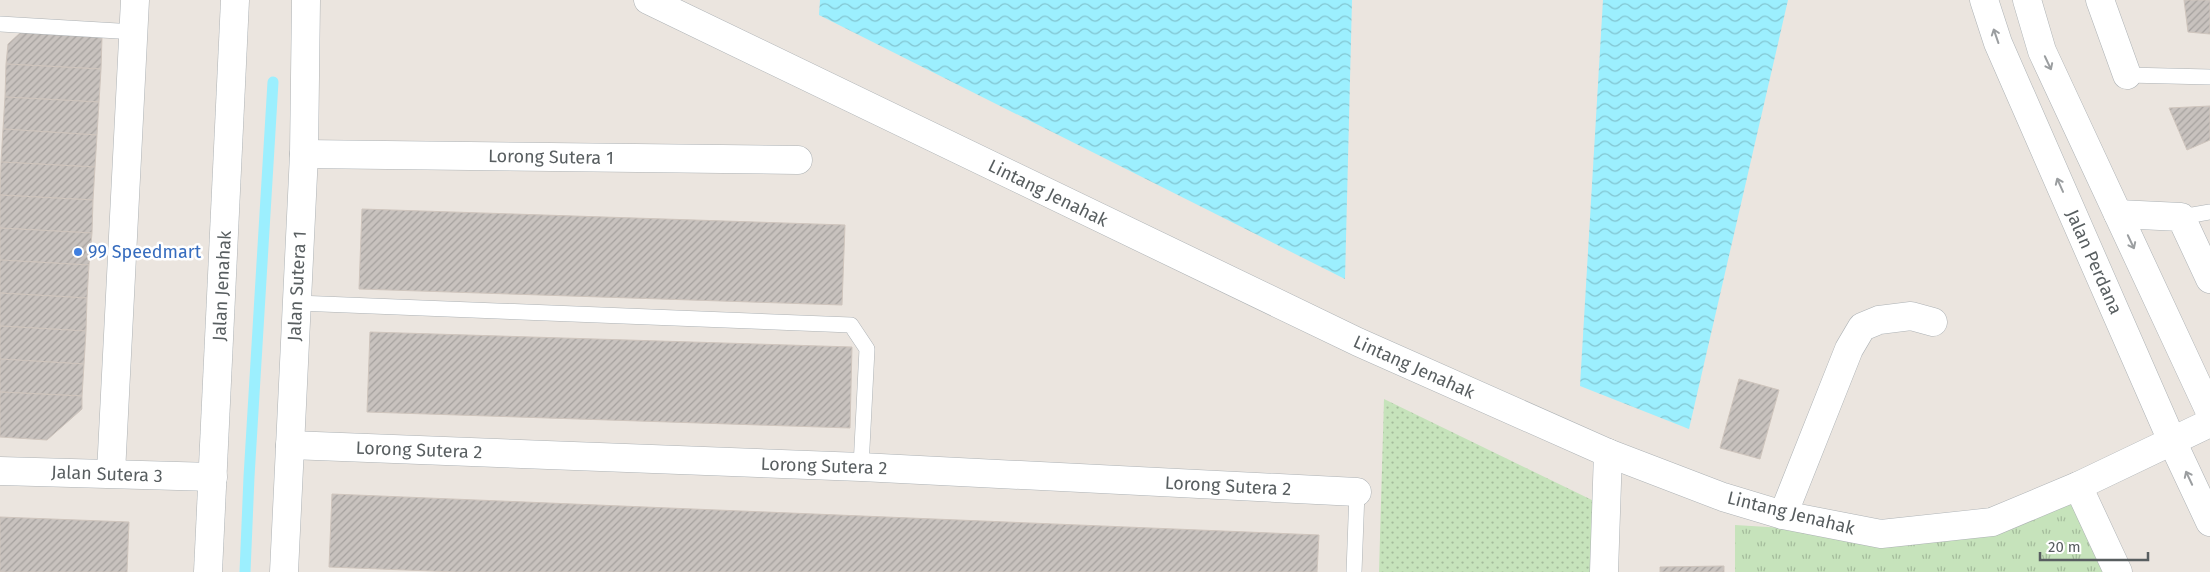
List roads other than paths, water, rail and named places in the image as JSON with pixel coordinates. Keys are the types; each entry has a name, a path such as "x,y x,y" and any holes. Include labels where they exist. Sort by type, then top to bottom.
{"street":[{"path":"111,473 135,32 135,0"},
{"name":"Jalan Jenahak","path":"208,572 235,0"},
{"name":"Jalan Sutera 1","path":"284,572 304,154 306,0"},
{"name":"Lintang Jenahak","path":"648,0 1358,342 1608,453 1723,497 1783,515 1881,534 1992,522 2078,486 2210,423"},
{"name":"Jalan Perdana","path":"1984,0 1998,43 2172,441 2210,522"},
{"path":"2027,0 2042,51 2210,412"},
{"path":"2100,0 2127,75"},
{"name":"Lorong Sutera 1","path":"304,154 798,160"},
{"path":"2118,214 2181,217 2210,279"},
{"path":"1783,515 1849,349 1862,327 1879,320 1911,316 1934,322"},
{"name":"Lorong Sutera 2","path":"290,445 861,467 1357,492"},
{"path":"1604,572 1608,453"},
{"name":"Jalan Sutera 3","path":"0,471 213,477"},
{"path":"2078,486 2118,572"}],"lane":[{"path":"0,24 135,32"},
{"path":"2127,75 2210,77"},
{"path":"2181,217 2210,212"},
{"path":"296,303 851,325 867,349 861,467"},
{"path":"1354,572 1357,492"}],"water":[{"path":"820,0 1352,0 1345,279 819,15"},
{"path":"1603,0 1788,0 1689,429 1580,386"}],"waterway":[{"path":"245,572 273,82"}],"place":[{"name":"99 Speedmart","path":"78,252"}]}
